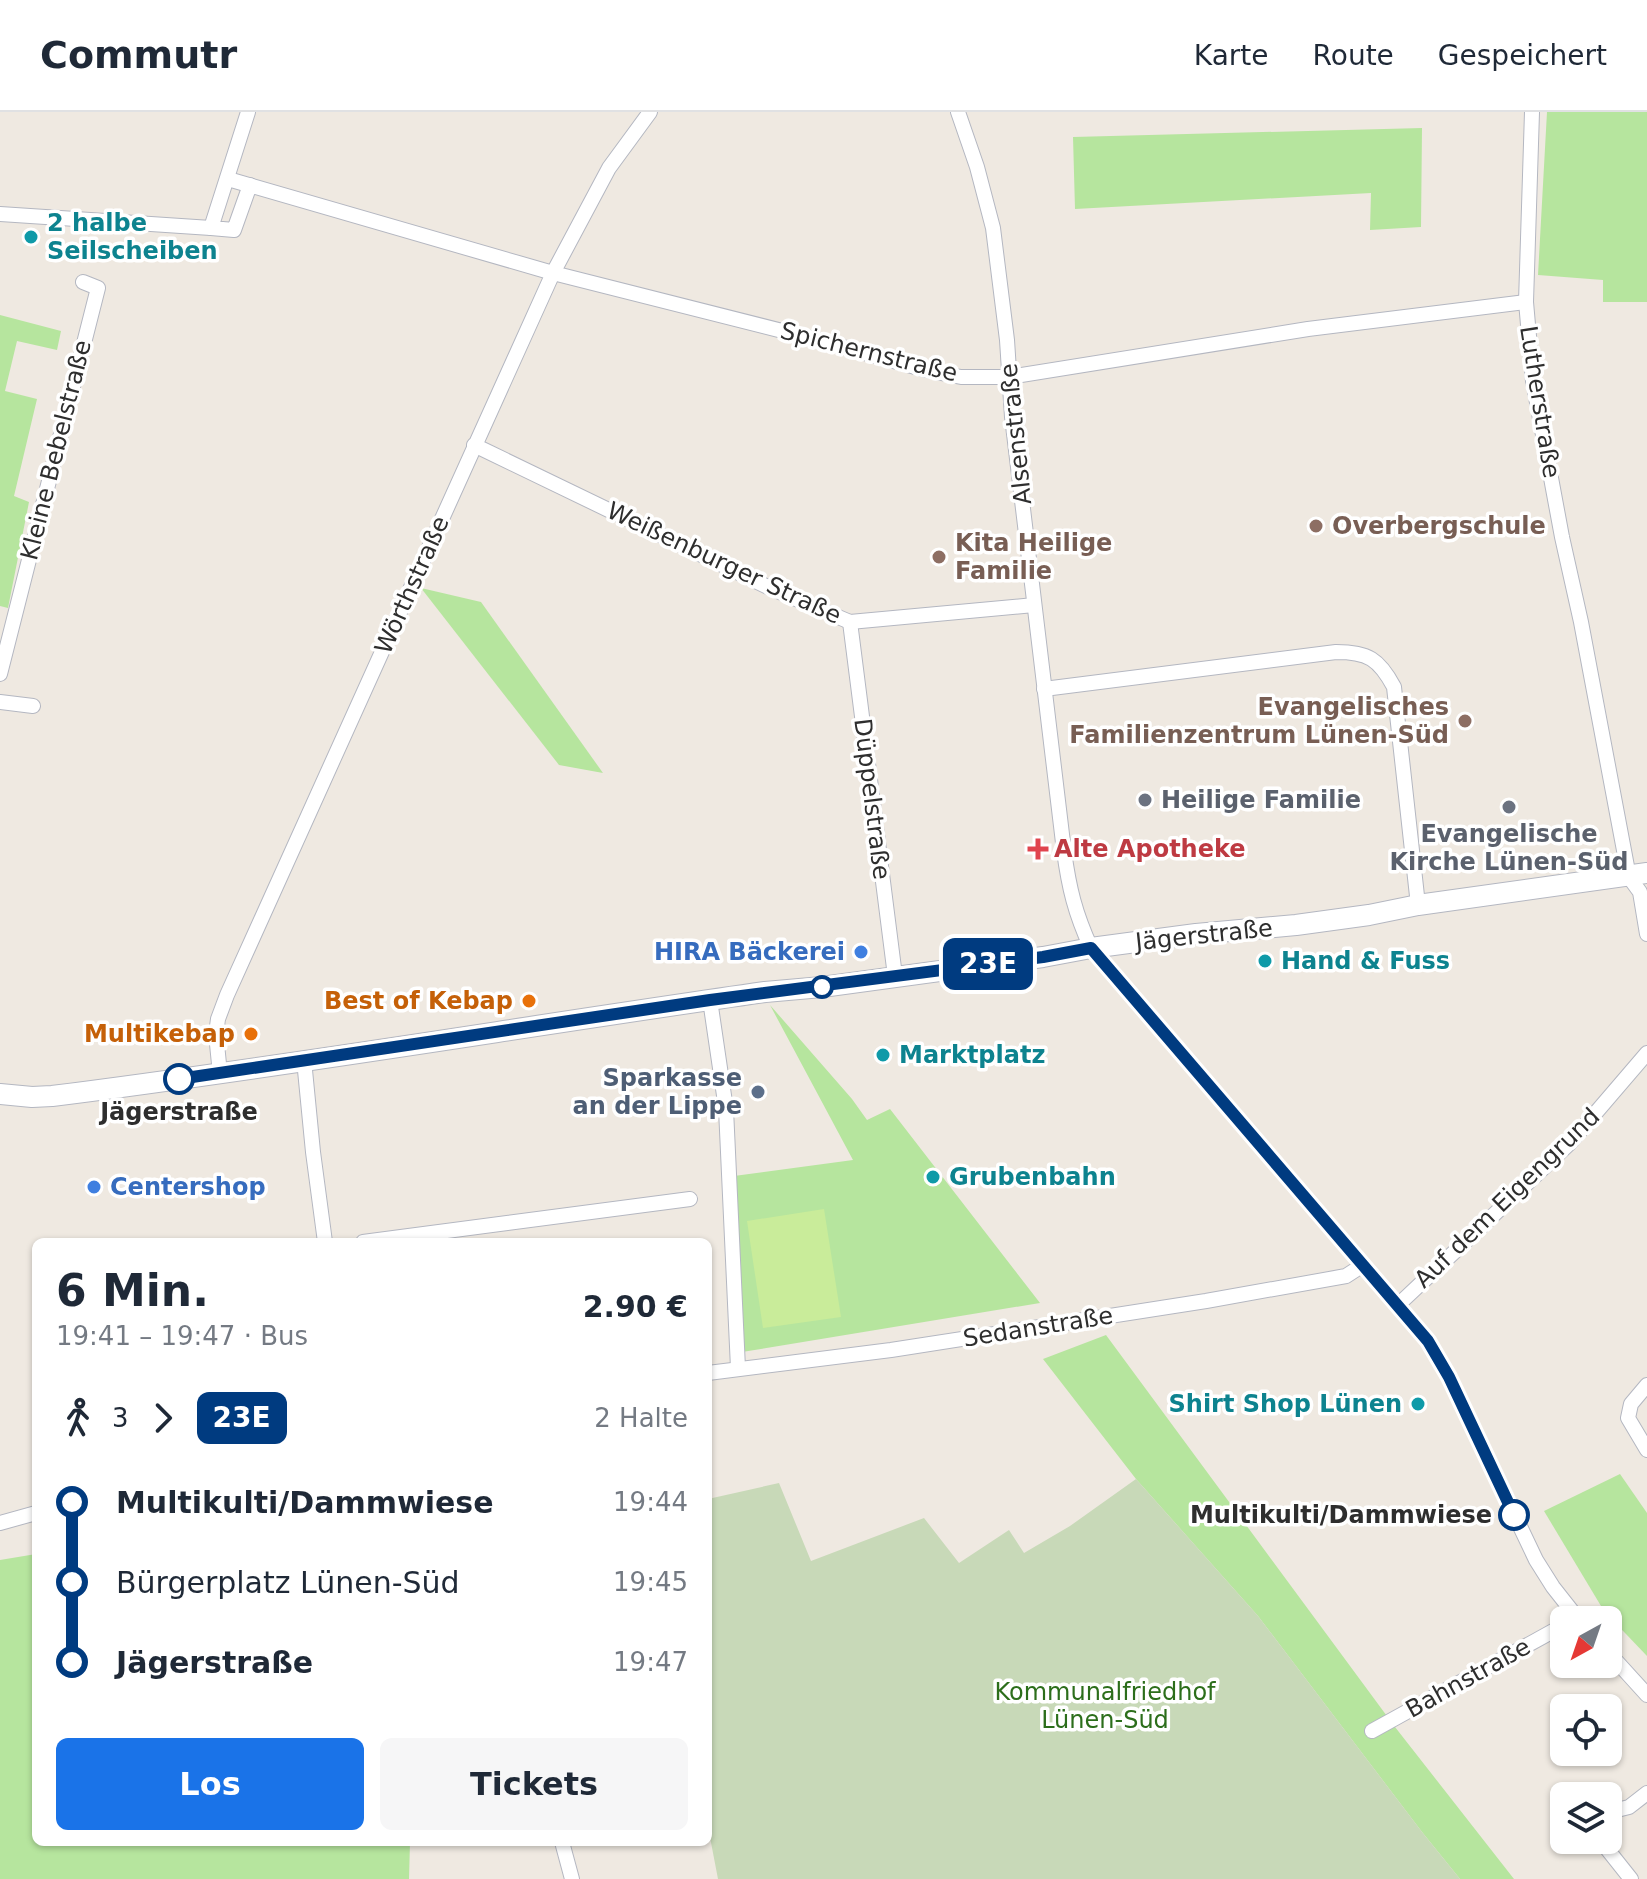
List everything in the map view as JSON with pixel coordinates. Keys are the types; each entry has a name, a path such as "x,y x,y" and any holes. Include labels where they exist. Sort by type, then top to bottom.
{"street":[{"path":"211,228 248,112"},
{"name":"Wörthstraße","path":"220,1074 216,1034 227,995 553,273 609,168 650,112"},
{"name":"Alsenstraße","path":"958,112 993,228 1068,881 1078,918 1091,948"},
{"name":"Lutherstraße","path":"1532,112 1526,302 1533,381 1638,875"},
{"name":"Spichernstraße","path":"228,179 553,273 961,377 1009,377 1308,329 1526,302"},
{"path":"0,214 234,230 250,185"},
{"name":"Kleine Bebelstraße","path":"0,674 98,288 83,282"},
{"name":"Weißenburger Straße","path":"474,445 770,588 850,622 1034,605"},
{"name":"Düppelstraße","path":"850,622 895,976"},
{"path":"1044,689 1324,653 1355,652 1373,658 1394,687 1418,905"},
{"path":"0,702 33,706"},
{"path":"1638,875 1647,934"},
{"name":"Jägerstraße","path":"0,1094 52,1096 220,1074 710,1000 1196,934 1296,925 1638,875"},
{"name":"Bahnstraße","path":"1091,948 1415,1324 1437,1355 1536,1560 1565,1606"},
{"path":"710,1000 726,1109 738,1368"},
{"name":"Auf dem Eigengrund","path":"1398,1305 1569,1144 1647,1053"},
{"path":"304,1060 324,1238"},
{"path":"393,1238 690,1199"},
{"name":"Sedanstraße","path":"712,1372 891,1350 1206,1301 1336,1278 1353,1273 1363,1265"},
{"path":"1647,1385 1631,1404 1628,1418 1647,1450"},
{"path":"0,1523 32,1514"},
{"name":"Bahnstraße","path":"1372,1731 1550,1633"},
{"path":"1622,1667 1647,1695"},
{"path":"1622,1809 1647,1793"},
{"path":"563,1846 572,1879"},
{"path":"1611,1854 1631,1879"}],"green space":[{"path":"1547,112 1647,112 1647,302 1603,302 1603,280 1538,275"},
{"path":"1422,128 1421,227 1370,230 1371,193 1075,209 1073,137"},
{"path":"0,315 61,331 57,350 17,341 5,391 37,399 14,496 29,502 8,608 0,606"},
{"path":"421,588 481,602 603,773 559,765"},
{"path":"770,1005 867,1120 890,1109 1040,1303 742,1352 734,1176 853,1160"},
{"path":"824,1209 841,1317 763,1328 747,1221"},
{"path":"1106,1335 1395,1727 1514,1879 1460,1879 1258,1616 1136,1479 1043,1359"},
{"path":"1620,1474 1647,1513 1647,1656 1622,1630 1622,1606 1601,1606 1544,1511"},
{"name":"Kommunalfriedhof Lünen-Süd","path":"1136,1479 1258,1616 1460,1879 718,1879 712,1846 712,1498 779,1483 811,1561 924,1518 959,1563 1009,1530 1024,1553 1070,1526"},
{"path":"32,1555 32,1846 410,1846 409,1879 0,1879 0,1560"}],"bus line":[{"name":"23E","path":"179,1079 765,992 822,987 1091,948 1428,1341 1449,1377 1514,1515"}],"place":[{"name":"2 halbe Seilscheiben","path":"31,237"},
{"name":"Overbergschule","path":"1316,526"},
{"name":"Kita Heilige Familie","path":"939,557"},
{"name":"Evangelisches Familienzentrum Lünen-Süd","path":"1465,721"},
{"name":"Heilige Familie","path":"1145,800"},
{"name":"Evangelische Kirche Lünen-Süd","path":"1509,807"},
{"name":"Alte Apotheke","path":"1038,849"},
{"name":"HIRA Bäckerei","path":"861,952"},
{"name":"Hand & Fuss","path":"1265,961"},
{"name":"Best of Kebap","path":"529,1001"},
{"name":"Multikebap","path":"251,1034"},
{"name":"Marktplatz","path":"883,1055"},
{"name":"Jägerstraße","path":"179,1079"},
{"name":"Sparkasse an der Lippe","path":"758,1092"},
{"name":"Grubenbahn","path":"933,1177"},
{"name":"Centershop","path":"94,1187"},
{"name":"Shirt Shop Lünen","path":"1418,1404"},
{"name":"Multikulti/Dammwiese","path":"1514,1515"}]}
